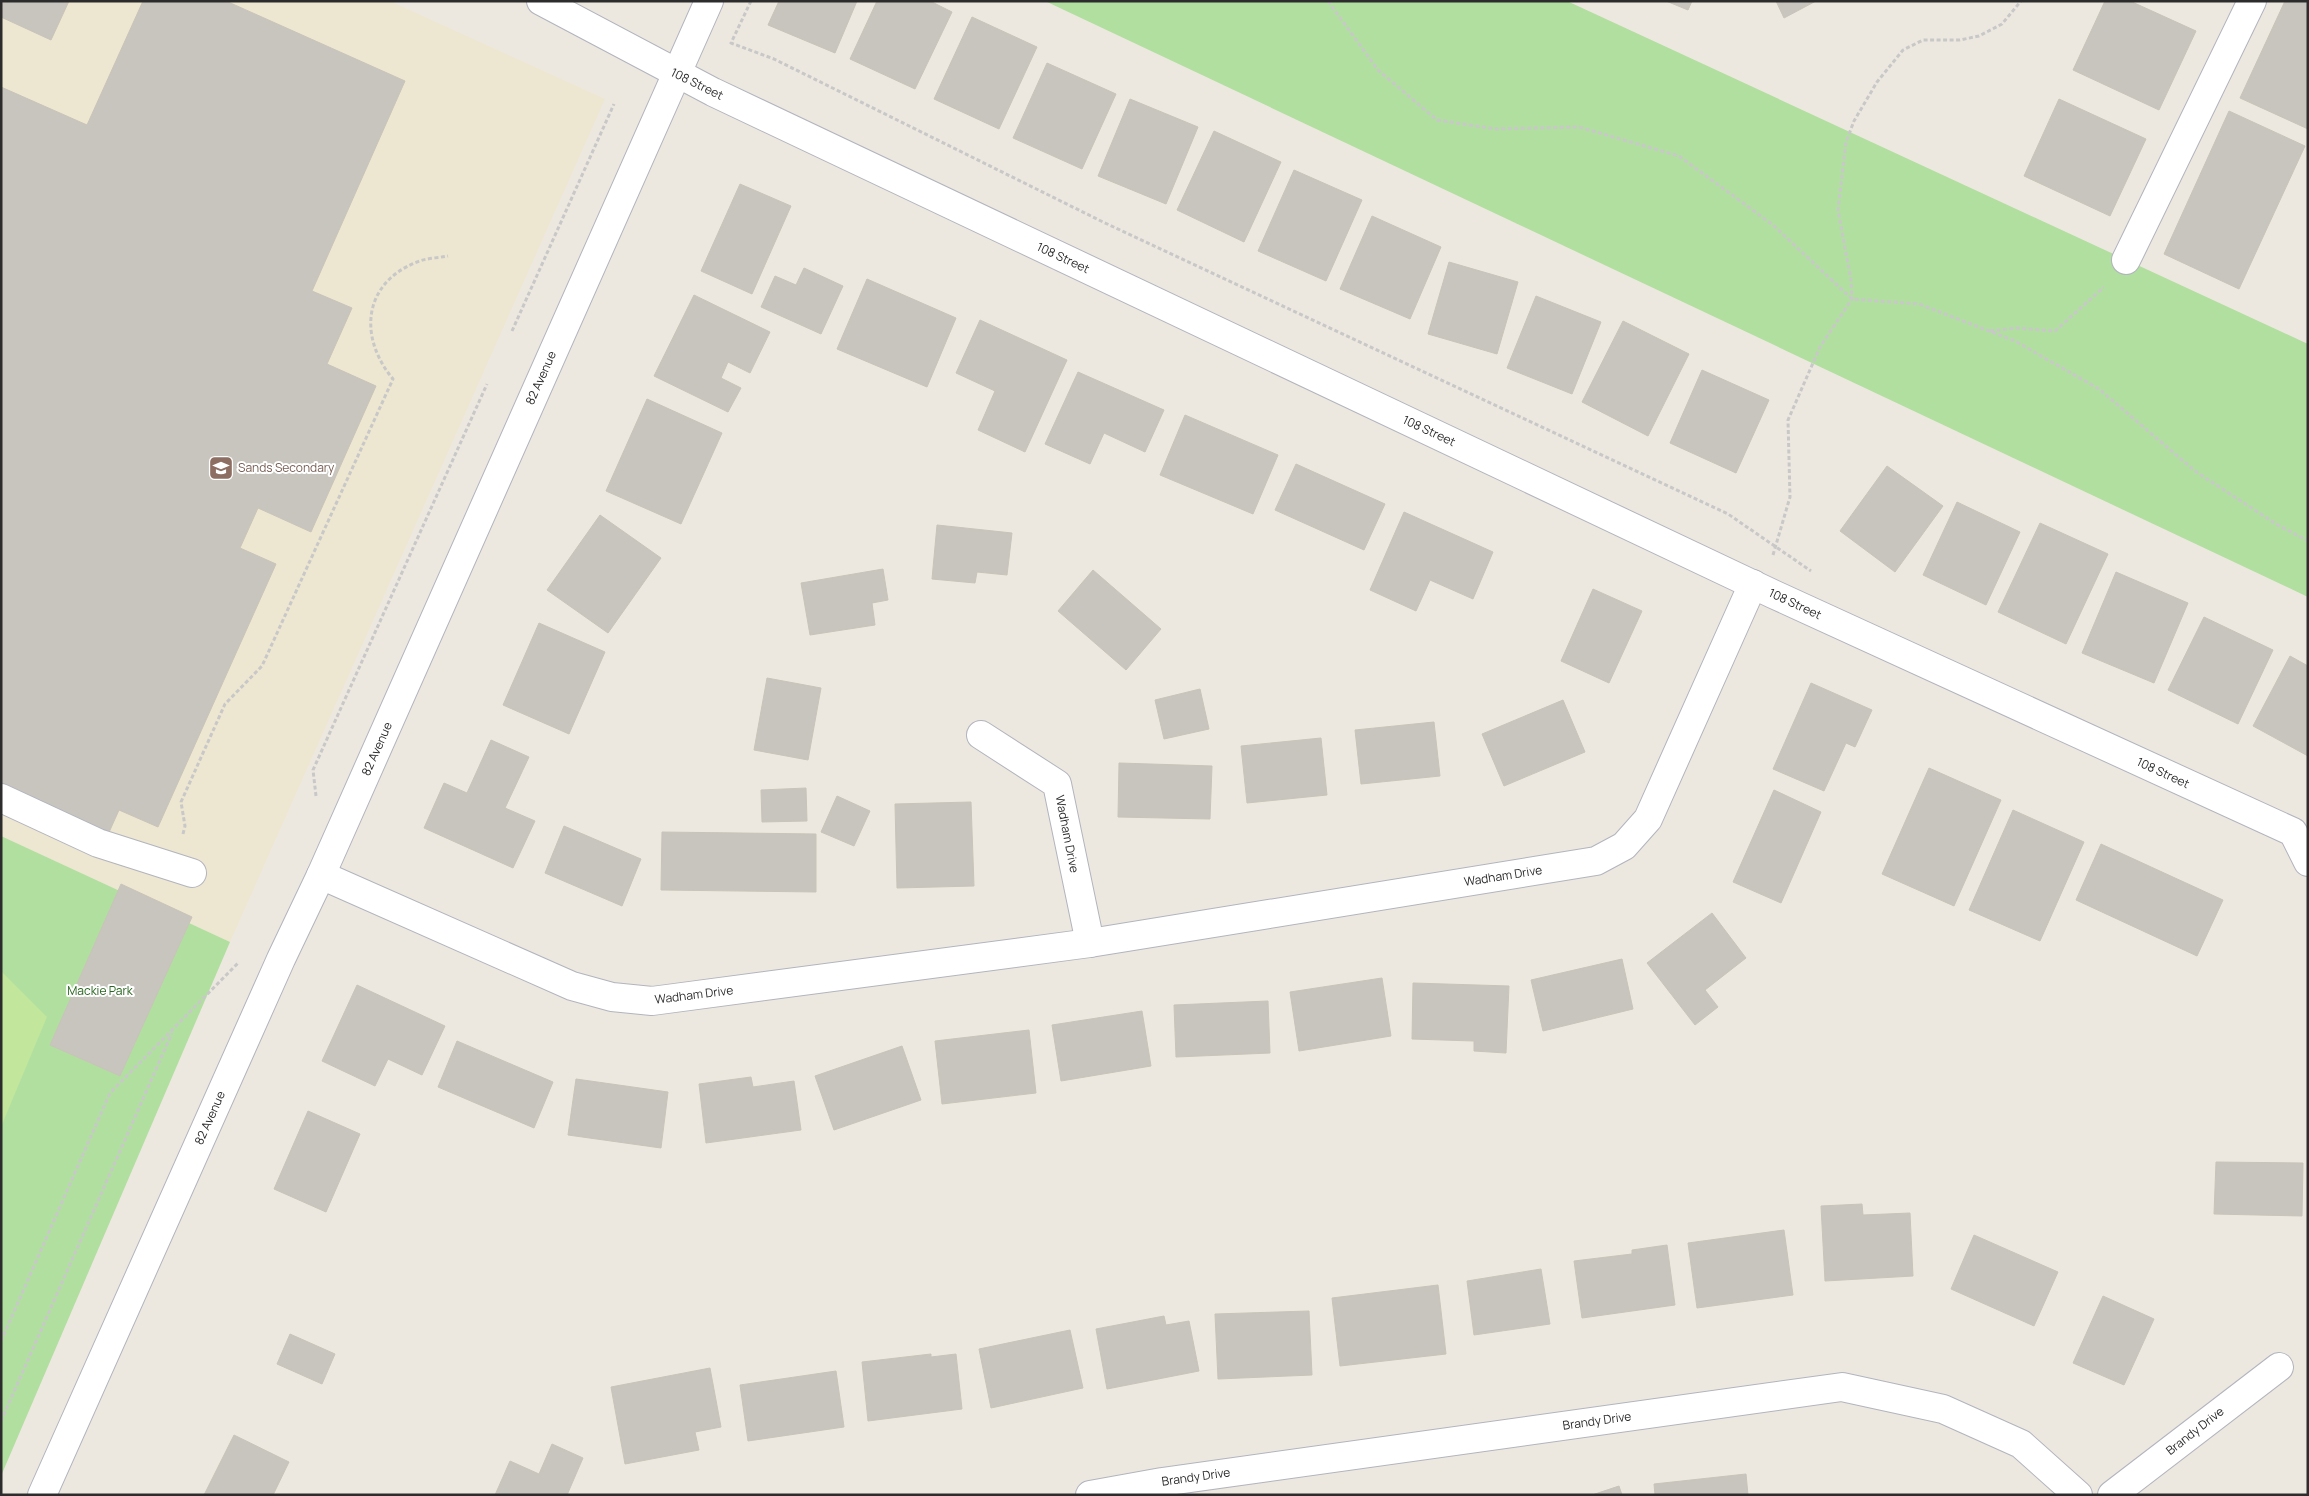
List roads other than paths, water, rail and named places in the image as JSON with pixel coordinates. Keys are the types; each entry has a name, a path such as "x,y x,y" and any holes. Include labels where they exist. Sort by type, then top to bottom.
{"street":[{"name":"108 Street","path":"541,1 677,74 1753,584 2293,832 2308,862"},
{"name":"82 Avenue","path":"42,1495 277,968 321,876 709,1"},
{"path":"2126,260 2252,1"},
{"name":"Wadham Drive","path":"321,876 367,894 572,986 612,997 652,1001 1090,943 1596,861 1624,846 1648,819 1753,584"},
{"name":"Wadham Drive","path":"981,735 1057,784 1090,943"},
{"path":"1,798 98,843 192,873"},
{"name":"Brandy Drive","path":"2112,1495 2279,1367"},
{"name":"Brandy Drive","path":"1090,1495 1163,1488 1842,1386 1943,1409 2021,1444 2078,1495"}],"place":[{"name":"Sands Secondary","path":"221,468"}],"park label":[{"name":"Mackie Park","path":"100,991"}]}
